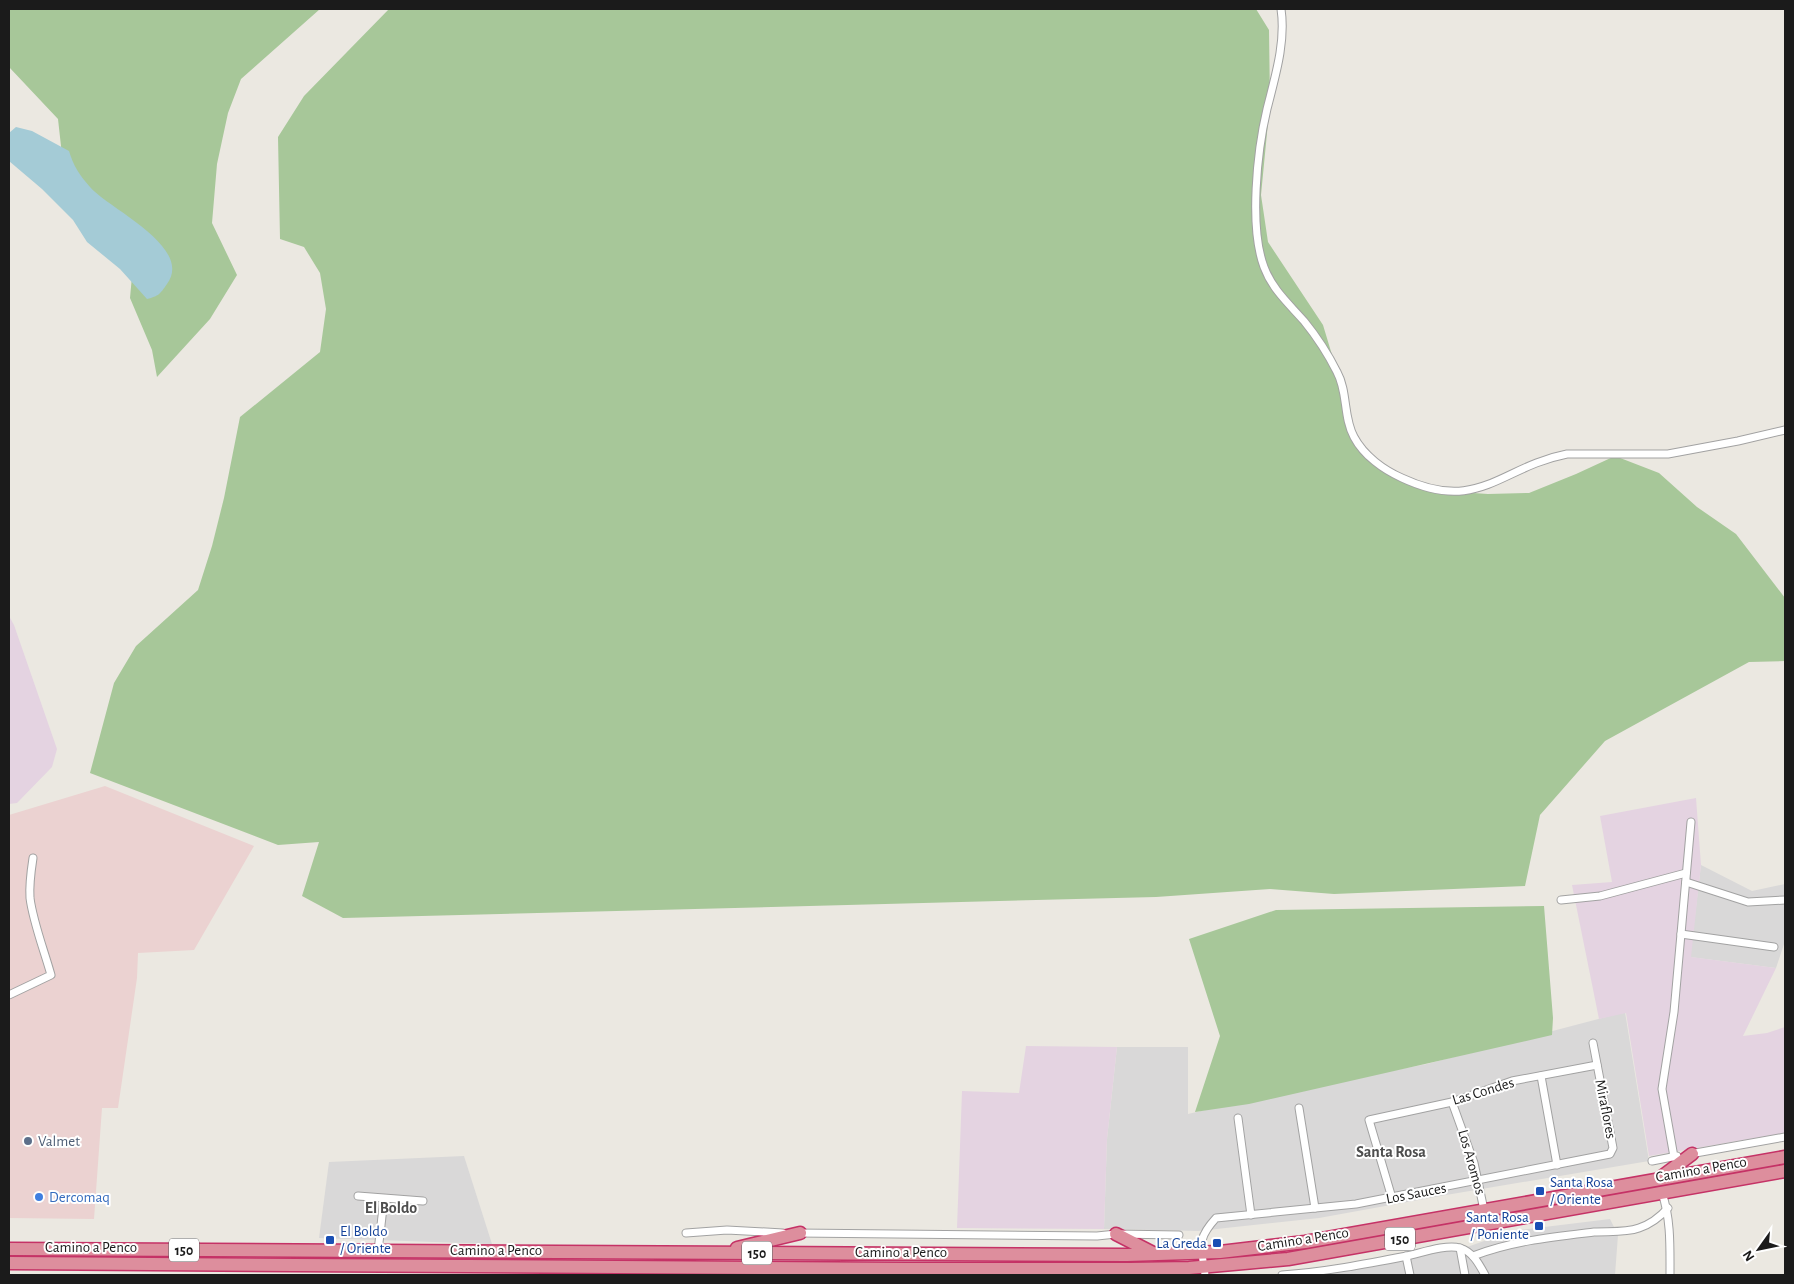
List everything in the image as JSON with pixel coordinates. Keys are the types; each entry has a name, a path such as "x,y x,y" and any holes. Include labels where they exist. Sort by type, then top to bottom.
{"highway":[{"path":"1658,1180 1692,1154"},
{"name":"Camino a Penco","path":"9,1249 1157,1255 1203,1253 1305,1242 1785,1157"},
{"name":"Camino a Penco","path":"9,1263 1130,1269 1204,1271 1487,1224 1785,1171"},
{"path":"716,1253 800,1233"},
{"path":"1116,1234 1157,1255"}],"street":[{"path":"1281,9 1283,26 1281,42 1264,126 1258,168 1257,228 1260,253 1271,283 1326,351 1343,386 1352,432 1358,444 1374,460 1397,476 1416,484 1436,490 1461,492 1484,487 1548,459 1567,454 1668,454 1785,430"},
{"path":"1674,1157 1662,1089 1672,1034 1691,822"},
{"path":"9,995 52,975 30,898 33,858"},
{"path":"1561,900 1600,896 1686,873"},
{"path":"1686,882 1748,902 1785,900"},
{"path":"1681,934 1774,947"},
{"name":"Miraflores","path":"1593,1043 1613,1148 1612,1153"},
{"name":"Las Condes","path":"1392,1198 1369,1120 1452,1102 1512,1081 1597,1064"},
{"path":"1541,1076 1557,1165"},
{"name":"Los Aromos","path":"1452,1102 1478,1180 1487,1224"},
{"path":"1299,1108 1315,1208"},
{"path":"1238,1118 1251,1215"},
{"path":"1652,1161 1785,1137"},
{"name":"Los Sauces","path":"1203,1253 1201,1242 1203,1236 1216,1218 1356,1204 1608,1156 1612,1153"},
{"path":"1662,1193 1668,1208 1670,1275"},
{"path":"358,1196 422,1201"},
{"path":"378,1251 384,1199"},
{"path":"1473,1256 1497,1247 1524,1241 1631,1230 1653,1221 1668,1208"},
{"path":"686,1233 727,1230 800,1233 1178,1235"},
{"path":"1282,1275 1304,1273 1446,1248 1460,1248 1473,1256 1485,1275"},
{"path":"1460,1248 1465,1275"},
{"path":"1203,1253 1204,1271"},
{"path":"1406,1256 1410,1275"}],"shaded area":[{"path":"9,616 14,625 57,749 52,767 17,803 9,804"},
{"path":"105,786 254,846 194,950 138,953 137,978 118,1108 102,1108 94,1219 9,1218 9,815"},
{"path":"1696,798 1701,865 1691,957 1776,968 1743,1036 1767,1033 1785,1027 1785,1133 1649,1156 1626,1013 1599,1019 1572,885 1612,882 1600,816"},
{"path":"1701,865 1752,891 1785,884 1785,941 1776,968 1690,957"},
{"path":"1625,1012 1649,1161 1319,1218 1198,1231 1104,1229 1107,1139 1117,1047 1188,1047 1188,1114 1292,1090 1427,1064"},
{"path":"1026,1046 1117,1047 1107,1139 1104,1229 957,1228 962,1091 1019,1093"},
{"path":"464,1156 492,1244 319,1238 329,1162"},
{"path":"1610,1219 1618,1235 1615,1275 1313,1275 1470,1246 1512,1231"}],"green space":[{"path":"9,9 320,9 241,79 228,113 217,164 212,223 237,275 210,319 157,377 152,350 130,298 133,265 66,191 58,119 9,67"},
{"path":"389,9 1256,9 1269,30 1270,102 1261,195 1268,242 1323,325 1358,441 1373,460 1413,482 1444,491 1488,494 1529,493 1615,456 1659,473 1697,507 1736,534 1785,598 1785,661 1749,662 1605,741 1540,815 1525,886 1334,894 1270,889 1156,897 343,918 302,896 319,842 278,845 90,773 114,683 136,646 198,590 212,546 224,498 240,417 320,352 326,309 320,273 304,247 280,239 278,137 304,96"},
{"path":"1544,906 1553,1018 1552,1035 1249,1104 1195,1112 1220,1036 1189,939 1276,910"}],"water":[{"path":"16,127 32,131 69,151 77,170 90,187 160,243 169,256 172,270 167,284 159,294 147,299 120,269 87,242 73,220 42,189 9,161 9,133"}],"place":[{"name":"Valmet","path":"28,1141"},
{"name":"Santa Rosa / Oriente","path":"1540,1191"},
{"name":"Dercomaq","path":"39,1197"},
{"name":"Santa Rosa / Poniente","path":"1539,1226"},
{"name":"El Boldo / Oriente","path":"330,1240"},
{"name":"La Greda","path":"1217,1243"}],"district":[{"name":"Santa Rosa","path":"1391,1151"},
{"name":"El Boldo","path":"391,1207"}]}
